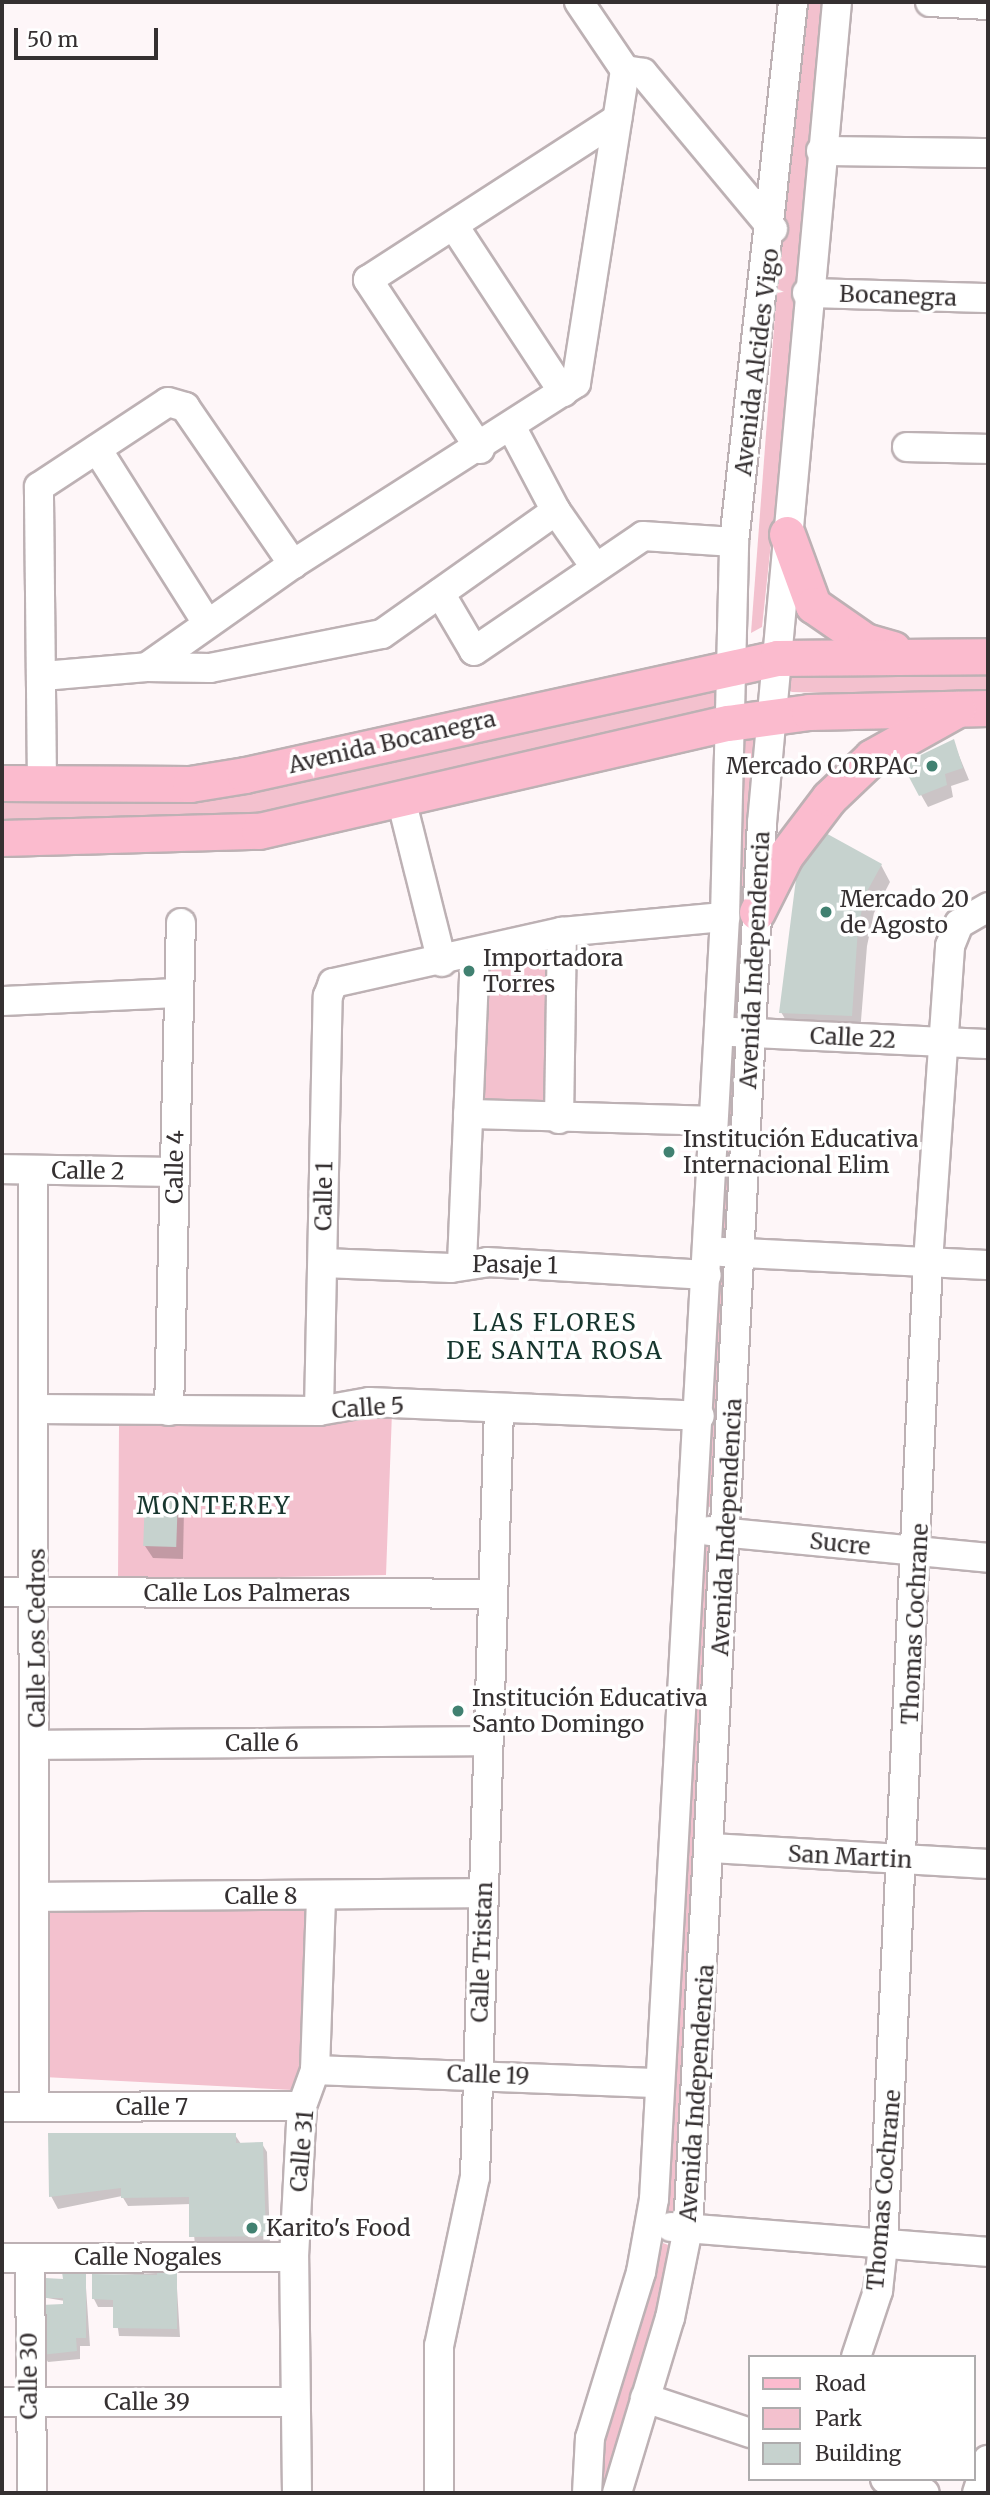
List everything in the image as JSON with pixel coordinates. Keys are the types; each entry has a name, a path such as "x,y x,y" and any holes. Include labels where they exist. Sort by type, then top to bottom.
{"main road":[{"path":"787,534 813,605 865,641 916,656"},
{"name":"Avenida Bocanegra","path":"2,783 190,784 245,775 730,665 776,658 988,656"},
{"path":"2,838 259,831 728,723 771,718 973,708"},
{"path":"741,915 829,798 872,757 973,708"}],"street":[{"path":"579,2 625,69 643,73 774,229"},
{"name":"Avenida Alcides Vigo","path":"728,723 734,542 774,229 793,2"},
{"name":"Avenida Alcides Vigo","path":"771,718 807,293 837,2"},
{"path":"930,2 988,5"},
{"path":"146,667 293,564 480,449 576,383 625,69"},
{"path":"480,449 368,280 617,119"},
{"path":"821,151 988,153"},
{"path":"454,226 563,393"},
{"name":"Bocanegra","path":"807,293 988,299"},
{"path":"42,784 39,487 169,402 185,407 293,564"},
{"path":"512,428 556,510 595,566"},
{"path":"908,447 988,449"},
{"path":"97,449 207,623"},
{"path":"43,676 146,667 210,668 382,634 556,510"},
{"path":"440,593 474,651 595,566 643,536 734,542"},
{"name":"Avenida Independencia","path":"587,2493 590,2438 650,2226 700,1416 718,1031 741,915 771,718"},
{"name":"Avenida Independencia","path":"617,2493 645,2398 688,2229 712,1848 751,1032 728,723"},
{"path":"401,799 442,962 562,932 741,915"},
{"name":"Thomas Cochrane","path":"857,2355 878,2291 883,2245 919,1553 928,1262 941,1043 950,946 959,924 988,907"},
{"name":"Calle 4","path":"169,1411 181,923"},
{"path":"559,1119 562,932"},
{"path":"462,1263 475,954"},
{"name":"Calle 1","path":"320,1411 328,996 333,983 442,962"},
{"path":"2,1001 179,993"},
{"name":"Calle 22","path":"718,1031 988,1044"},
{"path":"468,1114 559,1119 713,1121"},
{"name":"Calle 2","path":"2,1169 175,1172"},
{"name":"Calle Los Cedros","path":"33,1170 37,1592 34,2107"},
{"name":"Pasaje 1","path":"323,1263 708,1263 741,1253 988,1265"},
{"name":"Calle 5","path":"36,1409 320,1411 369,1402 700,1416"},
{"name":"Calle Tristan","path":"439,2493 439,2346 475,2177 499,1408"},
{"name":"Sucre","path":"692,1530 727,1531 919,1553 988,1558"},
{"name":"Calle Los Palmeras","path":"2,1592 493,1594"},
{"name":"Calle 6","path":"37,1745 487,1741"},
{"name":"San Martin","path":"712,1848 988,1864"},
{"name":"Calle 8","path":"37,1897 484,1893"},
{"name":"Calle 31","path":"297,2493 293,2402 294,2257 302,2106 315,2070 321,1895"},
{"name":"Calle 19","path":"315,2070 478,2074 660,2083"},
{"name":"Calle 7","path":"2,2107 302,2106"},
{"path":"650,2226 988,2252"},
{"name":"Calle Nogales","path":"2,2258 294,2257"},
{"name":"Calle 30","path":"30,2258 14,2402 32,2493"},
{"path":"645,2398 748,2432"},
{"name":"Calle 39","path":"14,2402 293,2402"},
{"path":"977,2493 988,2460"},
{"path":"891,2481 925,2493"}],"green space":[{"path":"806,2 829,2 762,627 751,633 787,155"},
{"path":"785,673 988,675 988,697 792,692 784,688"},
{"path":"718,685 723,695 715,708 257,822 2,823 2,795 209,797 285,786"},
{"path":"753,733 760,739 746,1012 737,1015 731,1013 741,737"},
{"path":"556,953 552,1104 484,1106 490,969"},
{"path":"730,1048 739,1049 729,1232 722,1233 717,1225"},
{"path":"730,1260 712,1509 701,1500 714,1266"},
{"path":"392,1412 386,1575 118,1580 119,1426 339,1421"},
{"path":"713,1535 675,2214 666,2210 700,1543"},
{"path":"48,1892 316,1906 306,2091 39,2077"},
{"path":"663,2243 679,2249 604,2493 593,2493 595,2464"}],"building":[{"name":"Mercado CORPAC","path":"954,739 963,768 945,774 947,785 919,796 902,764"},
{"name":"Mercado 20 de Agosto","path":"822,831 882,864 865,895 858,928 852,1016 779,1013 796,879"},
{"path":"145,1495 178,1496 176,1547 143,1546"},
{"path":"48,2133 236,2133 236,2143 263,2142 266,2236 189,2237 189,2197 121,2198 121,2188 49,2197"},
{"path":"157,2270 177,2270 177,2329 113,2328 113,2300 92,2299 92,2274 157,2275"},
{"path":"62,2272 86,2272 86,2338 76,2338 77,2351 41,2355 41,2305 63,2304 63,2298 45,2298 45,2278 63,2279"}],"place":[{"name":"Mercado CORPAC","path":"932,766"},
{"name":"Mercado 20 de Agosto","path":"826,912"},
{"name":"Importadora Torres","path":"469,971"},
{"name":"Institución Educativa Internacional Elim","path":"669,1152"},
{"name":"Institución Educativa Santo Domingo","path":"458,1711"},
{"name":"Karito's Food","path":"252,2228"}],"district":[{"name":"LAS FLORES DE SANTA ROSA","path":"555,1337"},
{"name":"MONTEREY","path":"214,1506"}]}
